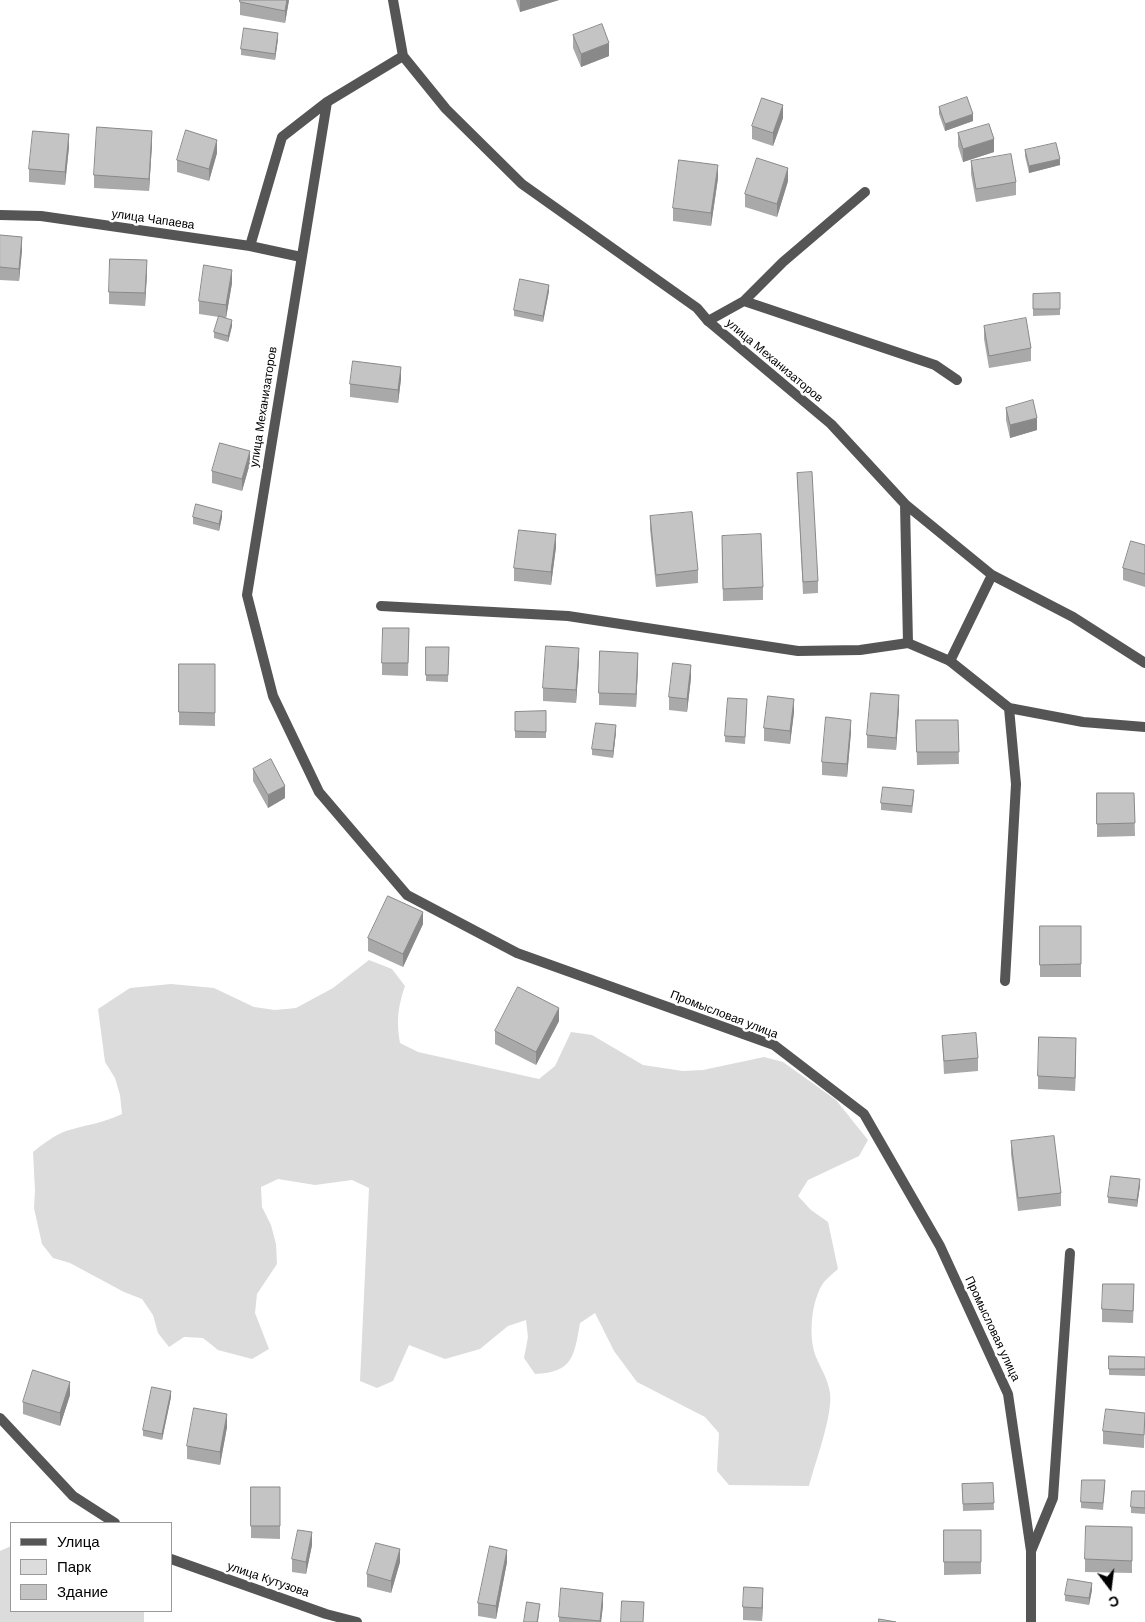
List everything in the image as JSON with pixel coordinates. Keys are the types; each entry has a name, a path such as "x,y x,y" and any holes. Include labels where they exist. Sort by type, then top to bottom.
{"street":[{"name":"улица Механизаторов","path":"393,0 403,56 446,109 522,184 697,308 708,321 831,424 905,504 992,575 1073,617 1145,663"},
{"path":"250,246 282,137 327,102 403,56"},
{"name":"улица Механизаторов","path":"320,792 273,696 247,595 327,102"},
{"path":"708,321 744,301 782,262 865,192"},
{"name":"улица Чапаева","path":"0,215 41,216 250,246 301,257"},
{"path":"744,301 935,365 957,380"},
{"path":"905,504 908,643"},
{"path":"950,661 992,575"},
{"path":"381,606 568,616 798,651 860,650 908,643 950,661 1009,708 1083,722 1145,727"},
{"path":"1005,981 1016,784 1009,708"},
{"name":"Промысловая улица","path":"320,792 407,895 517,952 774,1045 864,1114 940,1246 1008,1394 1031,1552 1032,1622"},
{"path":"1031,1552 1052,1498 1070,1253"},
{"path":"0,1418 73,1496 113,1522"},
{"name":"улица Кутузова","path":"172,1559 326,1614 357,1622"}],"green space":[{"path":"369,960 392,969 405,986 398,1014 400,1043 418,1052 539,1079 555,1066 571,1032 592,1035 643,1065 683,1071 703,1070 764,1057 783,1062 836,1100 868,1140 859,1156 808,1180 798,1196 811,1210 828,1222 838,1269 824,1282 816,1298 812,1319 814,1349 828,1383 830,1402 826,1426 809,1486 729,1485 717,1471 719,1433 705,1417 637,1382 614,1351 595,1313 580,1323 576,1345 570,1360 564,1366 548,1373 535,1374 524,1358 528,1337 526,1320 508,1326 480,1349 445,1359 409,1345 393,1381 377,1388 360,1381 369,1188 352,1180 315,1185 278,1179 261,1187 262,1207 271,1225 276,1244 277,1264 257,1294 255,1313 269,1349 252,1359 218,1350 203,1338 184,1337 169,1347 158,1333 153,1315 142,1299 124,1292 70,1263 53,1258 42,1244 34,1208 33,1152 48,1140 61,1133 108,1120 122,1114 120,1095 115,1078 105,1062 98,1009 130,988 171,984 214,988 254,1007 275,1010 296,1008 333,988"},
{"path":"10,1546 10,1612 144,1612 144,1622 0,1622 0,1551"}],"building":[{"path":"240,0 287,0 285,11 240,2"},
{"path":"602,24 609,43 581,54 573,35"},
{"path":"244,28 278,33 275,54 241,49"},
{"path":"967,97 973,114 945,124 939,107"},
{"path":"762,98 783,105 773,133 752,126"},
{"path":"989,124 994,139 963,149 958,133"},
{"path":"97,127 152,131 149,179 94,175"},
{"path":"186,130 217,140 209,169 177,160"},
{"path":"33,131 69,134 65,172 29,169"},
{"path":"1056,143 1060,159 1029,166 1025,150"},
{"path":"1011,154 1016,182 976,189 971,161"},
{"path":"757,158 788,168 777,204 745,194"},
{"path":"679,160 718,165 711,213 673,208"},
{"path":"0,235 22,237 19,269 0,267"},
{"path":"110,259 147,260 145,293 109,292"},
{"path":"204,265 232,270 226,305 199,301"},
{"path":"520,279 549,285 543,316 514,310"},
{"path":"1060,293 1060,309 1033,309 1033,294"},
{"path":"219,316 232,320 228,336 214,332"},
{"path":"1026,318 1031,348 989,356 984,326"},
{"path":"353,361 401,367 398,390 350,384"},
{"path":"1033,400 1037,418 1010,425 1006,408"},
{"path":"220,443 250,451 242,479 212,471"},
{"path":"812,472 818,581 803,582 797,473"},
{"path":"196,504 222,511 219,524 193,517"},
{"path":"692,512 698,570 656,575 650,516"},
{"path":"519,530 556,534 551,572 514,568"},
{"path":"761,534 763,587 723,589 722,536"},
{"path":"1131,541 1145,545 1145,574 1123,568"},
{"path":"383,628 409,628 408,663 382,663"},
{"path":"546,646 579,648 576,690 543,688"},
{"path":"426,647 449,647 448,675 426,675"},
{"path":"600,651 638,653 636,694 599,693"},
{"path":"673,663 691,665 687,699 669,697"},
{"path":"179,664 215,664 215,713 179,712"},
{"path":"871,693 899,695 896,738 867,735"},
{"path":"768,696 794,699 790,731 764,728"},
{"path":"728,698 747,699 745,737 725,736"},
{"path":"546,711 546,732 515,731 515,712"},
{"path":"826,717 851,720 847,764 822,762"},
{"path":"916,720 958,720 959,752 917,752"},
{"path":"596,723 616,725 613,751 592,749"},
{"path":"271,759 285,786 268,795 253,769"},
{"path":"883,787 914,790 912,806 881,803"},
{"path":"1097,793 1134,793 1135,823 1097,824"},
{"path":"388,896 423,912 403,954 368,938"},
{"path":"1040,926 1081,926 1081,964 1040,965"},
{"path":"518,987 559,1008 536,1052 495,1031"},
{"path":"976,1033 978,1058 944,1061 942,1036"},
{"path":"1039,1037 1076,1038 1075,1078 1038,1076"},
{"path":"1054,1136 1061,1193 1018,1198 1011,1141"},
{"path":"1111,1176 1140,1179 1137,1200 1108,1197"},
{"path":"1103,1284 1134,1284 1133,1311 1102,1309"},
{"path":"1109,1356 1145,1357 1145,1369 1109,1369"},
{"path":"33,1370 70,1382 60,1413 23,1402"},
{"path":"152,1387 171,1391 162,1434 143,1430"},
{"path":"194,1408 227,1414 220,1452 187,1446"},
{"path":"1106,1409 1145,1413 1144,1435 1103,1431"},
{"path":"1082,1480 1105,1480 1103,1503 1081,1502"},
{"path":"993,1483 994,1503 963,1504 962,1484"},
{"path":"251,1487 280,1487 280,1526 251,1526"},
{"path":"1132,1491 1145,1491 1145,1508 1131,1507"},
{"path":"1086,1526 1132,1527 1132,1561 1085,1559"},
{"path":"298,1530 312,1532 306,1562 292,1559"},
{"path":"944,1530 981,1530 981,1562 944,1562"},
{"path":"376,1543 400,1549 391,1581 367,1574"},
{"path":"490,1546 507,1550 496,1606 478,1603"},
{"path":"1068,1579 1092,1583 1089,1598 1065,1595"},
{"path":"744,1587 763,1588 762,1608 743,1607"},
{"path":"561,1588 603,1593 600,1621 559,1617"},
{"path":"622,1601 644,1602 643,1622 621,1622"},
{"path":"527,1602 540,1604 537,1622 524,1622"},
{"path":"879,1619 896,1622 879,1622"}]}
